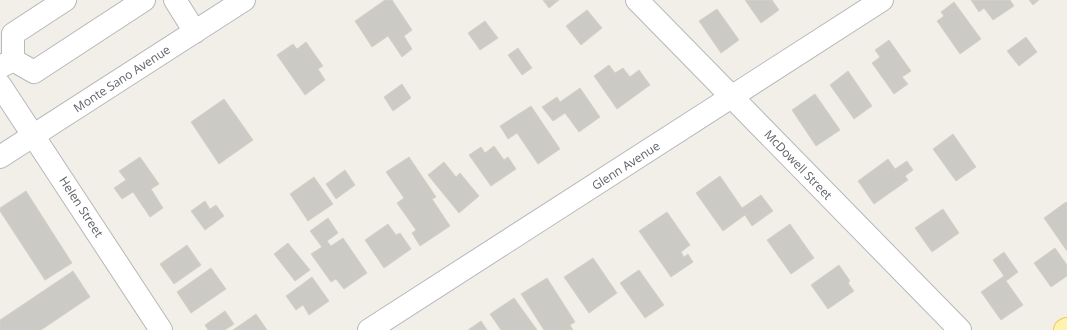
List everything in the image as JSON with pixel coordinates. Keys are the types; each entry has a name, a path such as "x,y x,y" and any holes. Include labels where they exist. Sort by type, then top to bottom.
{"street":[{"path":"65,0 13,34 6,64 34,72 144,0"},
{"path":"175,0 195,32"},
{"name":"Monte Sano Avenue","path":"0,158 244,0"},
{"name":"McDowell Street","path":"637,0 960,330"},
{"name":"Glenn Avenue","path":"368,330 882,0"},
{"name":"Helen Street","path":"0,85 161,330"}],"building":[{"path":"385,0 392,0 412,30 404,36 412,49 402,57 388,36 372,47 355,21"},
{"path":"543,0 559,0 549,8"},
{"path":"745,0 772,0 779,10 761,23"},
{"path":"971,0 1010,0 1014,6 993,20 984,8 979,12"},
{"path":"1029,0 1039,0 1033,5"},
{"path":"954,2 981,39 960,54 937,21 944,16 941,12"},
{"path":"717,9 739,40 721,53 699,21"},
{"path":"587,10 602,28 581,45 566,26"},
{"path":"485,21 498,38 480,50 468,33"},
{"path":"1026,37 1037,52 1019,66 1007,51"},
{"path":"889,40 911,71 902,77 908,84 894,94 872,63 880,57 875,50"},
{"path":"306,42 323,66 318,69 325,80 305,95 277,55 293,44 297,49"},
{"path":"518,48 532,68 522,75 508,55"},
{"path":"609,65 615,73 623,68 630,77 639,70 650,85 617,109 594,76"},
{"path":"848,71 872,106 854,119 830,85"},
{"path":"402,84 411,98 393,111 384,97"},
{"path":"580,88 600,117 579,132 565,113 553,121 542,107 557,97 560,102"},
{"path":"815,94 840,130 816,146 792,110"},
{"path":"224,99 253,140 219,164 191,122"},
{"path":"531,106 560,149 538,164 517,133 508,139 500,126"},
{"path":"953,134 976,167 956,181 933,149"},
{"path":"494,146 504,160 508,157 516,169 491,186 469,155 481,147 485,153"},
{"path":"140,157 159,184 151,189 163,208 150,217 133,192 122,199 114,188 126,180 119,171"},
{"path":"409,157 436,197 432,199 450,226 420,246 412,233 416,230 397,203 404,198 386,172"},
{"path":"888,159 895,169 907,161 913,170 905,176 908,180 874,204 858,181"},
{"path":"444,162 456,177 460,173 479,196 459,213 428,175"},
{"path":"345,170 355,185 336,199 326,184"},
{"path":"720,176 742,208 761,195 773,211 752,226 745,215 723,231 696,193"},
{"path":"314,177 333,204 308,221 290,194"},
{"path":"26,191 72,263 45,280 0,211 0,208"},
{"path":"205,201 210,209 216,205 224,216 205,230 191,211"},
{"path":"1066,202 1067,203 1067,251 1044,218"},
{"path":"943,209 959,233 932,252 915,228"},
{"path":"667,212 690,245 681,252 684,257 688,254 693,262 671,277 639,231"},
{"path":"328,218 338,233 327,241 331,246 343,238 367,273 344,289 336,279 331,282 311,254 322,247 310,231"},
{"path":"388,224 396,235 400,233 411,249 384,268 365,240"},
{"path":"790,224 814,258 791,274 767,240"},
{"path":"288,243 310,270 295,281 274,254"},
{"path":"187,245 201,265 174,284 160,264"},
{"path":"1055,248 1067,265 1067,276 1051,287 1034,263"},
{"path":"1004,252 1018,272 1006,281 1023,305 1001,320 981,292 1004,276 993,260"},
{"path":"593,258 617,293 589,313 564,277"},
{"path":"839,265 850,281 848,283 854,291 828,309 811,285"},
{"path":"211,268 226,289 191,313 177,292"},
{"path":"639,270 664,305 645,318 620,283"},
{"path":"73,271 90,297 41,330 0,330 0,320"},
{"path":"312,277 329,301 309,315 303,305 296,310 286,296"},
{"path":"547,278 575,322 570,325 573,330 544,330 521,294"},
{"path":"514,298 537,330 501,330 490,314"},
{"path":"225,311 234,324 225,330 208,330 205,325"},
{"path":"256,314 267,330 233,330"},
{"path":"481,321 487,330 468,330"}]}
